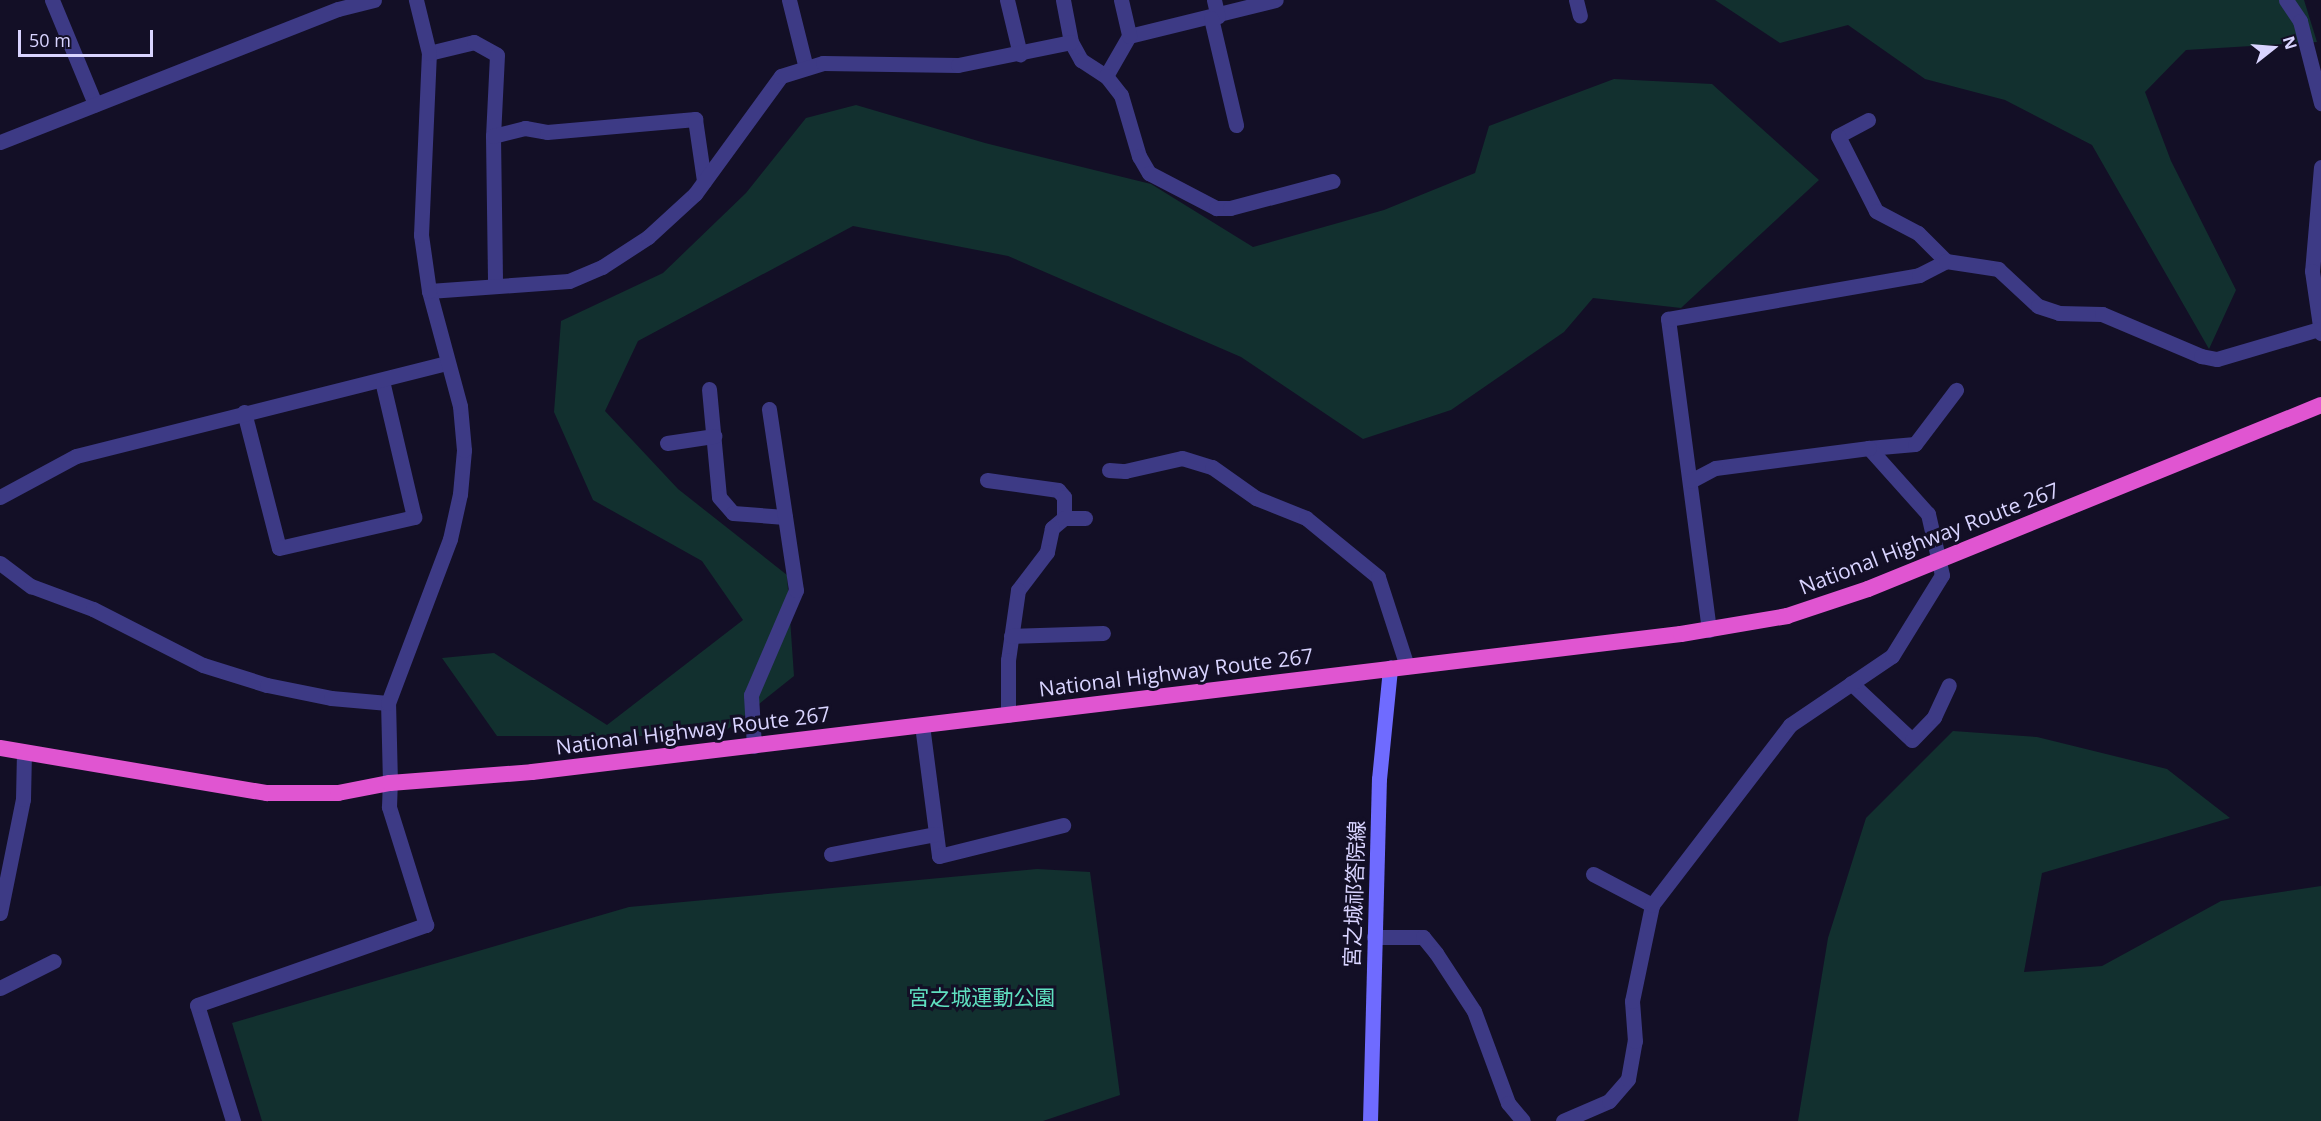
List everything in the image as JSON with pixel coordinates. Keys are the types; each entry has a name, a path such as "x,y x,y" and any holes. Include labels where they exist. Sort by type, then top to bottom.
{"highway":[{"name":"National Highway Route 267","path":"0,748 267,793 338,793 390,783 532,772 1709,630 1830,603 1940,561 2321,405"}],"main road":[{"name":"宮之城祁答院線","path":"1370,1121 1379,779 1399,667"}],"street":[{"path":"52,0 95,104"},
{"path":"0,142 345,3 374,0"},
{"path":"233,1121 197,1005 426,925 389,807 388,703 450,539 460,494 464,450 460,406 446,363 429,291 421,235 429,53 416,0"},
{"path":"789,0 806,68"},
{"path":"1007,0 1020,54"},
{"path":"1063,0 1071,42 1081,60 1106,76 1121,94 1139,156 1149,173 1216,208 1230,208 1333,181"},
{"path":"1106,76 1129,36 1121,0"},
{"path":"1214,0 1215,17 1236,125"},
{"path":"1129,36 1215,17 1276,0"},
{"path":"1576,0 1580,16"},
{"path":"2286,0 2300,21 2321,104"},
{"path":"429,53 474,42 497,55 493,136 495,286"},
{"path":"429,291 569,281 602,267 648,237 704,182 781,76 823,63 958,64 1020,54 1071,42"},
{"path":"493,136 525,128 547,132 695,119 704,182"},
{"path":"1868,120 1838,136 1876,211 1918,233 1946,261 1998,270 2038,306 2060,313 2102,314 2201,356 2217,358 2320,331 2312,271 2321,167"},
{"path":"1709,630 1668,319 1919,274 1946,261"},
{"path":"0,497 76,456 244,412 382,381 446,363"},
{"path":"244,412 279,548 414,517 382,381"},
{"path":"709,389 719,497 732,513 785,517"},
{"path":"1691,482 1715,468 1915,444 1956,390"},
{"path":"754,746 752,695 796,590 769,409"},
{"path":"667,443 714,436"},
{"path":"1563,1121 1609,1101 1628,1079 1635,1041 1632,1001 1653,905 1790,725 1892,656 1939,582 1942,575 1940,561 1928,514 1869,448"},
{"path":"1109,470 1125,471 1182,458 1212,467 1256,498 1306,518 1378,577 1399,667"},
{"path":"987,480 1058,490 1064,496 1064,518"},
{"path":"1008,715 1011,636 1018,590 1047,552 1052,528 1064,518 1085,518"},
{"path":"0,563 31,586 93,609 203,665 267,685 331,698 388,703"},
{"path":"1011,636 1103,633"},
{"path":"1851,683 1911,740 1934,717 1949,685"},
{"path":"922,725 939,856 1063,825"},
{"path":"0,913 23,800 24,752"},
{"path":"831,854 936,834"},
{"path":"1593,874 1653,905"},
{"path":"1374,937 1423,937 1474,1011 1508,1103 1524,1121"},
{"path":"0,988 54,961"}],"green space":[{"path":"1715,0 2304,0 2317,42 2186,50 2145,92 2171,161 2236,290 2209,349 2092,145 2005,100 1925,79 1848,25 1780,43"},
{"path":"1614,79 1712,84 1819,180 1681,308 1593,298 1564,332 1451,410 1363,439 1241,357 1008,256 853,226 638,341 605,411 678,489 787,575 794,676 719,736 497,736 442,658 494,653 607,725 743,620 702,561 593,500 554,412 561,321 663,273 746,193 806,118 856,105 985,143 1151,184 1253,247 1384,210 1475,173 1489,126"},
{"path":"1953,731 2037,737 2167,769 2230,818 2042,873 2024,972 2102,966 2221,901 2321,886 2321,1121 1798,1121 1828,938 1866,818"},
{"name":"宮之城運動公園","path":"1037,869 1090,872 1120,1095 1043,1121 262,1121 232,1023 629,907"}]}
